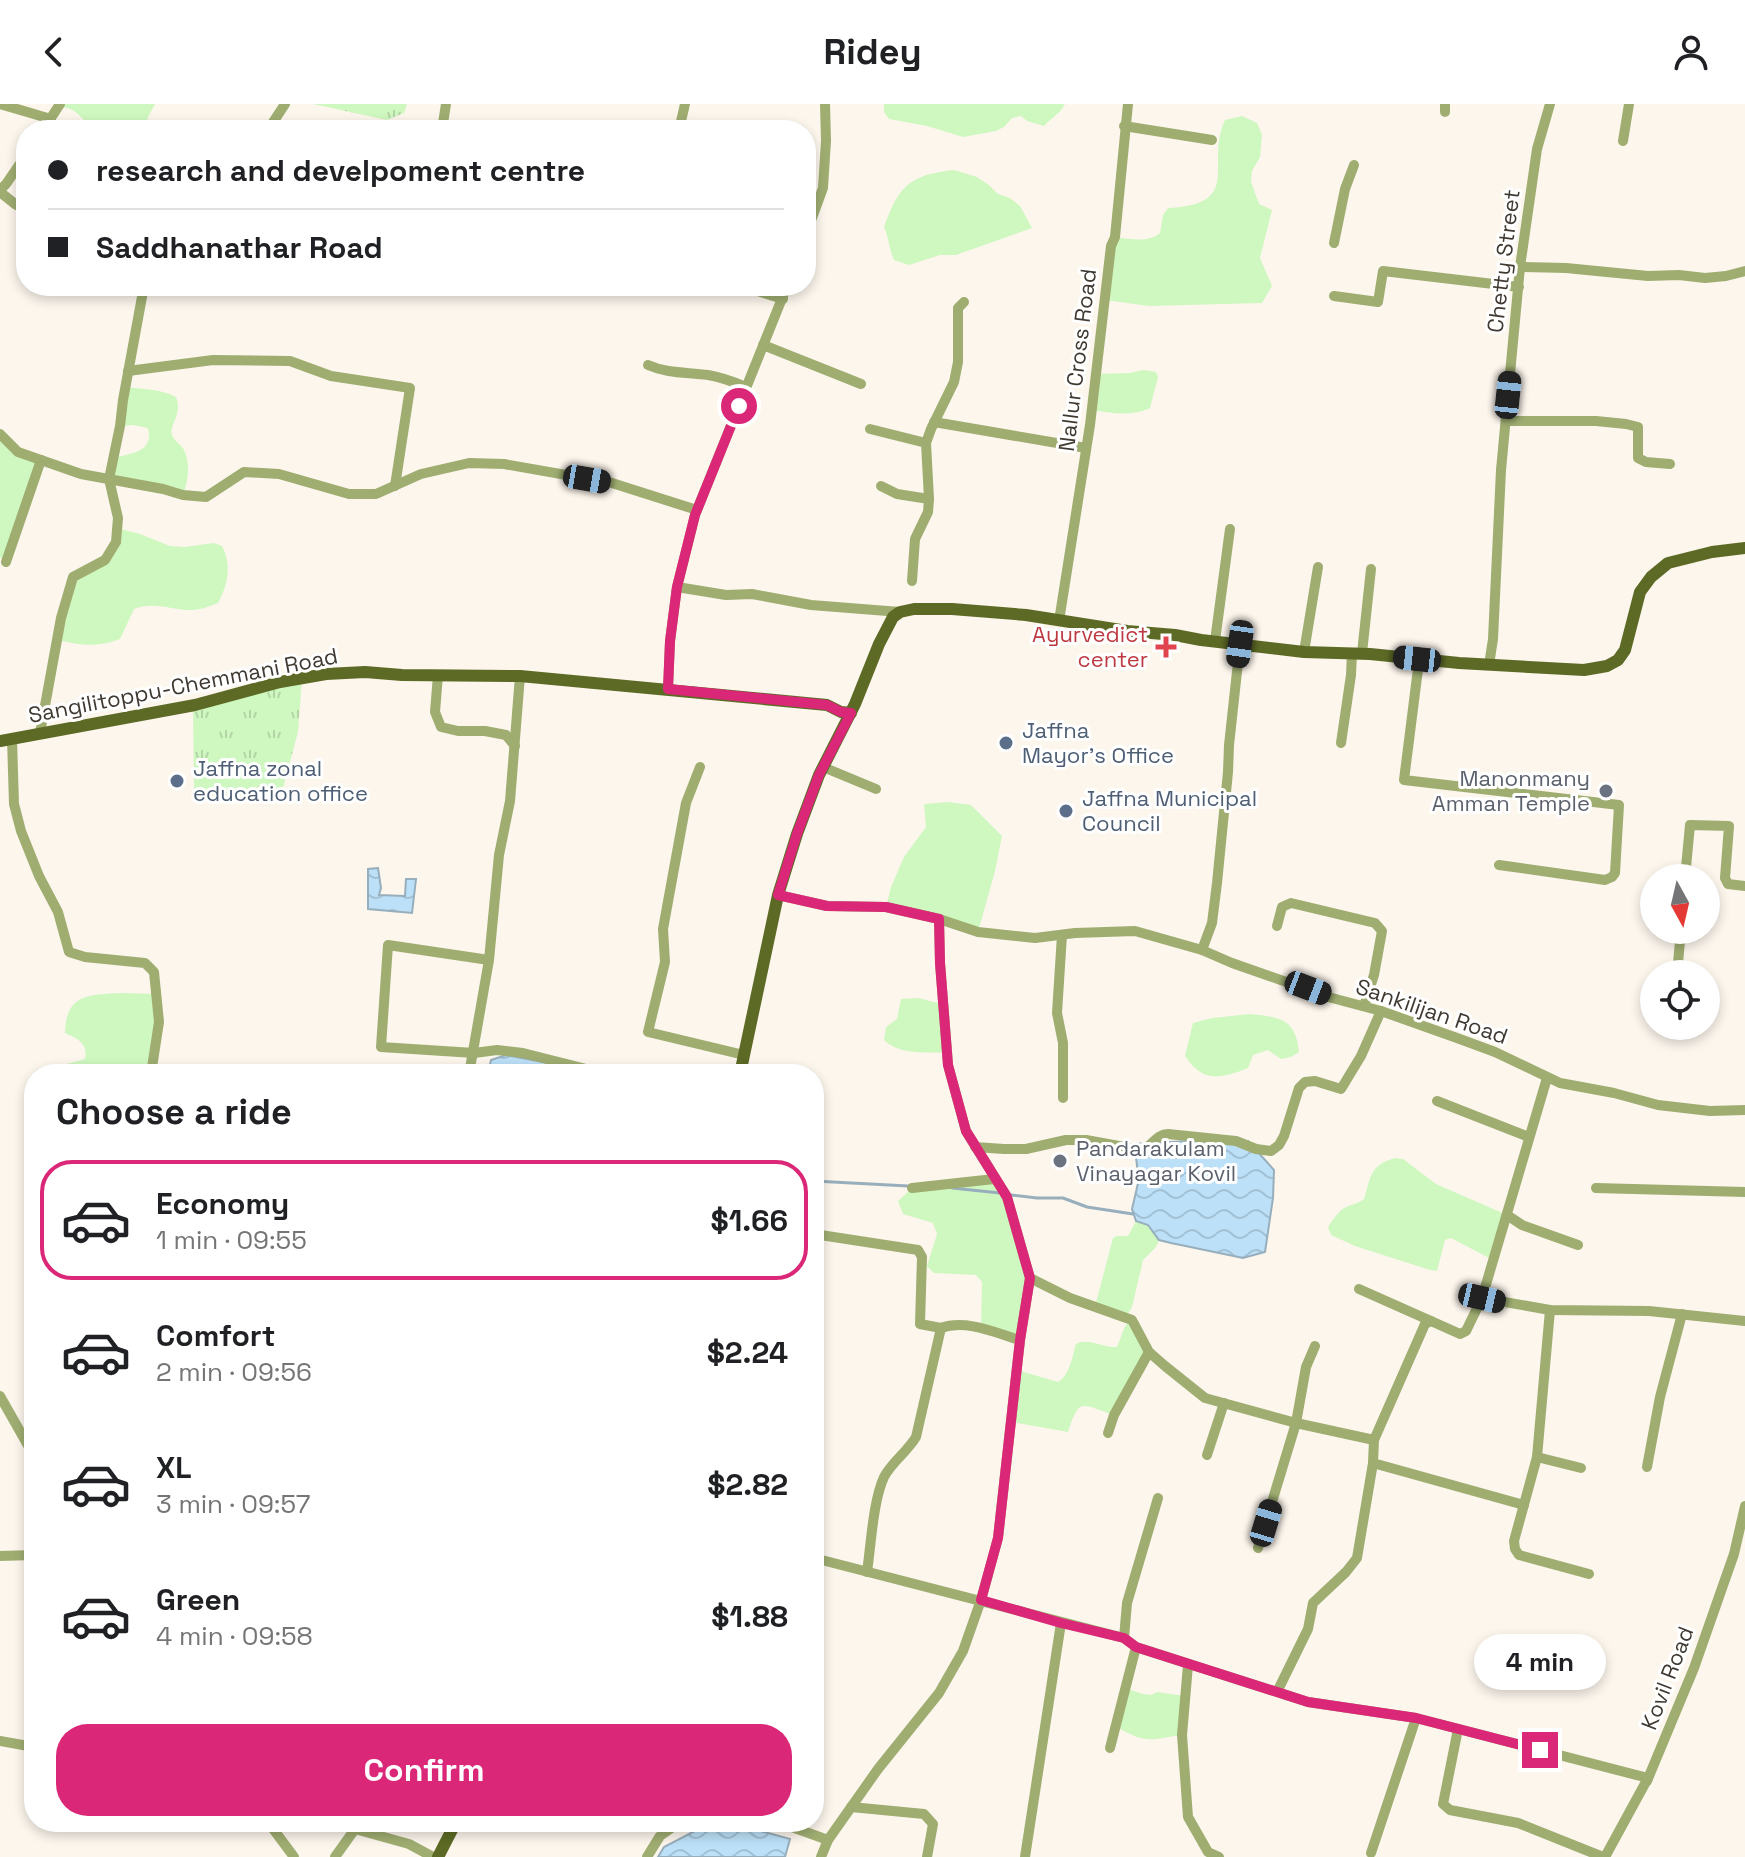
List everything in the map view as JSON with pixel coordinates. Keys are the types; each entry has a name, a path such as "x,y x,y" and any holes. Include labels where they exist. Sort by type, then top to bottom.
{"main road":[{"path":"742,1064 778,895 797,834 823,767 851,713 879,644 893,617 900,612 952,609 1026,615 1304,652 1357,653 1584,670 1607,666 1618,660 1625,650 1640,592 1651,577 1668,563 1745,548"},
{"name":"Sangilitoppu-Chemmani Road","path":"6,740 195,705 280,682 326,674 365,672 520,676 827,705 851,713"},
{"path":"436,1857 450,1832"}],"street":[{"path":"0,104 51,119 60,104"},
{"path":"816,207 823,188 825,104"},
{"name":"Nallur Cross Road","path":"1059,621 1086,448 1111,246 1115,237 1128,104"},
{"name":"Chetty Street","path":"1489,665 1493,639 1498,517 1520,267 1537,149 1550,104"},
{"path":"1623,141 1629,104"},
{"path":"1124,126 1212,140"},
{"path":"1334,243 1345,189 1354,165"},
{"path":"16,170 0,191 16,205"},
{"path":"1520,267 1705,278 1745,271"},
{"path":"1334,296 1378,302 1383,271 1519,287"},
{"path":"40,733 61,618 73,577 105,560 116,542 118,518 109,479 142,296"},
{"path":"773,296 783,299"},
{"path":"668,689 677,587 697,510 784,296"},
{"path":"912,581 915,539 928,512 926,443 954,382 958,362 958,308 964,302"},
{"path":"763,345 861,384"},
{"path":"128,371 213,360 290,361 331,376 410,388 395,486"},
{"path":"648,365 679,374 728,379 746,387"},
{"path":"1506,421 1596,421 1638,427 1638,458 1646,462 1670,464"},
{"path":"934,422 1086,448"},
{"path":"870,429 926,443"},
{"path":"0,434 18,452 81,474 183,495 206,497 244,472 279,474 349,494 376,494 421,474 469,463 504,464 612,483 697,510"},
{"path":"6,562 41,460"},
{"path":"881,486 897,494 929,499"},
{"path":"1215,641 1230,529"},
{"path":"1304,652 1318,567"},
{"path":"1341,743 1371,569"},
{"path":"677,587 726,595 752,594 811,605 900,612"},
{"path":"1202,950 1212,923 1217,883 1240,644"},
{"path":"1417,659 1404,780 1619,805 1615,873 1612,877 1605,880 1499,865"},
{"path":"438,675 435,712 441,727 506,735 515,746"},
{"path":"471,1064 489,960 499,855 510,801 520,676"},
{"path":"6,740 14,804 21,831 58,912 69,952 85,957 145,963 154,972 159,1022 153,1064"},
{"path":"700,767 683,817 663,929 665,962 648,1032 744,1055"},
{"path":"823,767 876,789"},
{"path":"1686,864 1690,825 1729,826 1725,878 1728,884 1745,886"},
{"name":"Sankilijan Road","path":"778,895 827,906 886,907 978,932 1035,938 1135,931 1202,950 1332,998 1381,1011 1495,1052 1560,1083 1658,1105 1724,1112 1745,1110"},
{"path":"1277,926 1282,907 1291,903 1375,923 1382,931 1374,975 1364,1006"},
{"path":"821,1857 828,1840 878,1769 939,1693 963,1651 998,1538 1030,1278 1007,1197 966,1131 948,1065 939,919"},
{"path":"1062,935 1057,1013 1063,1043 1063,1098"},
{"path":"489,960 388,945 381,1047 474,1053 497,1050 566,1064"},
{"path":"975,1147 1026,1149 1066,1140 1086,1140 1141,1150 1159,1136 1168,1134 1236,1141 1271,1151 1284,1136 1299,1088 1305,1082 1315,1081 1341,1089 1361,1056 1381,1011"},
{"path":"1359,1289 1460,1334 1466,1331 1482,1298 1547,1078"},
{"path":"1437,1101 1529,1137"},
{"path":"912,1188 994,1179"},
{"path":"1596,1188 1745,1192"},
{"path":"1507,1215 1522,1225 1578,1245"},
{"path":"824,1236 918,1250 922,1257 920,1324 941,1328 952,1324 1020,1340"},
{"path":"1030,1278 1070,1298 1132,1320 1149,1352 1205,1398 1374,1440"},
{"path":"1482,1298 1550,1310 1649,1311 1745,1321"},
{"path":"1550,1310 1537,1457 1514,1541 1515,1549 1519,1555 1589,1574"},
{"path":"1647,1467 1660,1397 1682,1314"},
{"path":"1277,1692 1308,1629 1313,1603 1357,1558 1374,1440 1425,1324 1431,1321"},
{"path":"867,1572 883,1478 916,1437 941,1328"},
{"path":"1258,1548 1296,1423 1306,1367 1315,1346"},
{"path":"1108,1433 1114,1415 1149,1352"},
{"path":"0,1396 24,1438"},
{"path":"1207,1455 1224,1403"},
{"path":"1537,1457 1581,1468"},
{"path":"1373,1463 1524,1505"},
{"path":"1124,1638 1127,1603 1158,1498"},
{"name":"Kovil Road","path":"1604,1857 1648,1778 1740,1556 1745,1506"},
{"path":"0,1556 24,1555"},
{"path":"824,1561 1124,1638 1136,1647 1308,1702 1416,1718 1648,1778"},
{"path":"1025,1857 1061,1623"},
{"path":"1110,1748 1136,1647"},
{"path":"1188,1665 1182,1735 1188,1817 1208,1852 1219,1857"},
{"path":"1371,1853 1416,1718"},
{"path":"1458,1729 1443,1804 1450,1810 1518,1823 1604,1857"},
{"path":"0,1741 24,1745"},
{"path":"851,1807 924,1814 933,1824 927,1857"},
{"path":"275,1832 294,1857"},
{"path":"335,1857 351,1832"},
{"path":"373,1832 436,1857"},
{"path":"647,1857 666,1832"},
{"path":"806,1832 828,1840"}],"green space":[{"path":"60,104 155,104 147,120 84,120 75,112 58,107"},
{"path":"313,104 407,104 404,113 387,120"},
{"path":"884,104 1065,104 1044,126 1021,116 1012,118 996,131 963,137 889,119 884,112"},
{"path":"1242,116 1257,123 1262,135 1260,157 1252,171 1251,182 1259,204 1272,210 1260,258 1272,286 1262,303 1149,306 1105,300 1115,237 1139,240 1155,236 1160,233 1163,215 1168,208 1192,205 1206,199 1218,179 1218,152 1225,120"},
{"path":"954,170 977,177 998,194 1010,198 1020,206 1032,228 956,255 940,255 909,265 894,260 884,227 901,192 916,179"},
{"path":"1143,370 1156,372 1158,377 1150,408 1128,413 1092,410 1096,374"},
{"path":"125,387 158,391 176,397 178,409 172,435 184,450 188,467 183,495 109,479 114,458 134,453 148,442 148,428 120,426"},
{"path":"0,439 18,452 41,460 6,562 0,557"},
{"path":"117,528 170,546 214,543 222,546 228,575 218,603 195,610 155,606 134,609 120,639 103,644 57,640 73,577 105,560"},
{"path":"302,678 298,732 283,788 276,794 203,797 197,794 194,789 193,710"},
{"path":"948,802 971,805 1002,836 978,932 886,907 904,857 926,827 924,804"},
{"path":"99,994 156,994 152,1064 67,1064 85,1059 86,1054 78,1040 65,1033 70,1010 81,999"},
{"path":"919,998 943,1003 947,1053 905,1050 884,1040 886,1027 897,1019 901,999"},
{"path":"1250,1014 1285,1022 1294,1033 1299,1052 1281,1059 1268,1050 1253,1055 1248,1068 1221,1076 1205,1075 1185,1056 1193,1023"},
{"path":"1395,1158 1403,1159 1436,1184 1507,1215 1493,1260 1451,1238 1445,1240 1437,1271 1430,1270 1331,1235 1328,1227 1336,1216 1346,1207 1364,1199 1376,1169"},
{"path":"994,1179 1007,1197 1030,1278 1020,1340 981,1329 982,1282 976,1275 934,1273 927,1266 937,1234 933,1223 903,1214 898,1201 912,1188"},
{"path":"1136,1221 1148,1225 1159,1240 1143,1260 1132,1307 1126,1317 1096,1303 1113,1238 1128,1236"},
{"path":"1132,1320 1149,1352 1114,1415 1083,1406 1076,1413 1068,1432 1012,1422 1017,1370 1058,1382 1068,1370 1076,1344 1085,1342 1117,1347 1125,1326"},
{"path":"1125,1688 1143,1694 1157,1692 1185,1696 1182,1735 1147,1739 1115,1726"}],"water":[{"path":"378,868 379,895 405,896 406,879 416,879 412,913 368,909 368,869"},
{"path":"506,1055 554,1064 490,1064 491,1060"},
{"path":"1248,1141 1274,1170 1265,1252 1243,1258 1171,1243 1159,1240 1148,1225 1136,1221 1132,1209 1139,1179 1134,1144"},
{"path":"693,1832 764,1832 790,1839 785,1857 658,1857 664,1847"}],"waterway":[{"path":"824,1182 908,1186"},
{"path":"952,1188 1000,1193"},
{"path":"1011,1195 1063,1198 1087,1207 1133,1214"}],"place":[{"name":"Ayurvedict center","path":"1166,647"},
{"name":"Jaffna Mayor's Office","path":"1006,743"},
{"name":"Jaffna zonal education office","path":"177,781"},
{"name":"Manonmany Amman Temple","path":"1606,791"},
{"name":"Jaffna Municipal Council","path":"1066,811"},
{"name":"Pandarakulam Vinayagar Kovil","path":"1060,1161"}],"route":[{"path":"739,406 695,515 677,587 668,689 827,705 851,713 819,775 778,895 827,906 886,907 939,919 948,1065 966,1131 1007,1197 1030,1278 998,1538 981,1600 1124,1638 1136,1647 1308,1702 1416,1718 1540,1750"}]}
